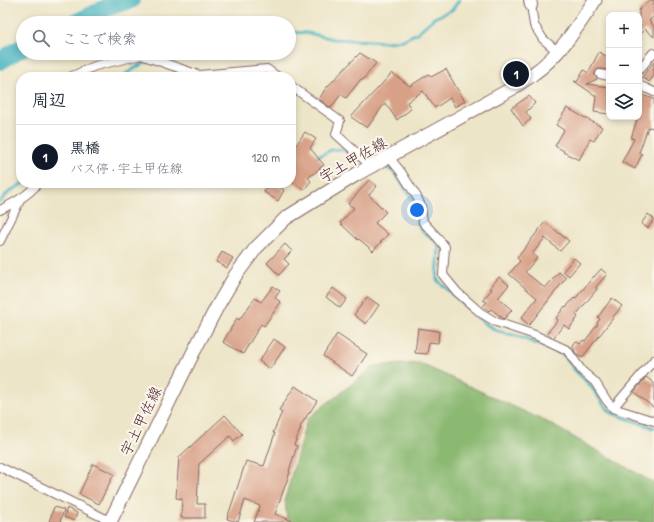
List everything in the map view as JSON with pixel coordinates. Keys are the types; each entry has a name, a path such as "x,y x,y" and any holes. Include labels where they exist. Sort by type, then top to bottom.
{"main road":[{"name":"宇土甲佐線","path":"110,522 218,305 235,276 256,248 286,218 357,174 512,88 534,74 558,52 595,0"}],"street":[{"path":"531,2 534,25 543,39 558,52"},
{"path":"642,66 652,53"},
{"path":"81,72 95,66 120,60"},
{"path":"156,60 190,72"},
{"path":"234,72 268,69 272,72"},
{"path":"600,74 606,75"},
{"path":"642,86 654,92"},
{"path":"296,90 340,122 336,134 372,167"},
{"path":"389,157 418,197 423,222 445,247 443,275 457,292 481,313 496,322 535,335 566,350 582,370 595,382 614,408 654,421"},
{"path":"0,210 11,205 34,188"},
{"path":"0,241 21,198"},
{"path":"614,408 654,360"},
{"path":"0,467 110,522"}],"green space":[{"path":"419,363 547,422 654,483 654,522 287,522 285,499 307,419 375,366"}],"building":[{"path":"650,0 654,0 654,16 649,21 654,26 654,37 645,29 642,32 642,12 639,12 639,10"},
{"path":"599,52 606,56 606,70 598,69 595,73 597,79 587,84 606,87 606,114 594,112 596,96 574,81 577,82 584,70 588,73"},
{"path":"360,53 376,63 346,98 341,94 331,108 319,99 326,88"},
{"path":"654,62 654,76 649,82 642,77"},
{"path":"446,69 465,101 455,107 450,98 435,108 423,91 407,102 411,109 397,120 385,103 367,128 351,117 392,73 410,86 429,74 431,77"},
{"path":"642,95 654,99 654,128 648,127 639,153 642,154 635,169 622,162 634,139 631,138 637,120 642,120"},
{"path":"529,96 535,103 526,112 531,119 523,126 511,108"},
{"path":"567,108 602,127 594,141 590,139 579,160 555,146 564,130 556,125"},
{"path":"305,132 316,139 310,148 324,165 308,178 311,181 304,190 296,184 296,145"},
{"path":"369,180 377,186 369,195 386,212 375,223 388,234 373,251 359,239 358,240 340,223 354,208 348,204"},
{"path":"267,188 281,188 284,190 278,201 264,192"},
{"path":"648,214 654,219 648,228 641,224"},
{"path":"545,222 569,241 560,251 545,238 532,254 537,258 525,272 545,288 559,272 566,278 529,325 521,318 537,298 509,274 520,261 517,258"},
{"path":"285,244 292,251 284,259 289,264 279,275 267,263"},
{"path":"222,252 233,258 227,268 216,262"},
{"path":"574,258 580,263 569,276 563,271"},
{"path":"601,269 607,274 576,315 578,317 569,329 564,325 553,338 547,333 558,320 556,318 565,306 566,307 574,298 575,299"},
{"path":"499,277 509,285 498,298 512,310 504,319 491,309 489,311 483,306 487,302 483,300"},
{"path":"273,286 280,291 275,298 281,302 264,326 261,324 243,354 223,342 237,318 239,320 255,298 261,302"},
{"path":"333,288 347,299 340,308 326,297"},
{"path":"367,297 379,305 366,324 354,315"},
{"path":"612,298 622,306 582,358 577,355 572,347 576,341 580,344 583,340 585,341 598,324 597,323 600,319 598,317"},
{"path":"418,328 439,331 438,343 429,342 427,354 415,353"},
{"path":"337,334 367,354 352,376 323,356"},
{"path":"274,339 285,347 270,369 259,361"},
{"path":"646,377 654,383 654,408 634,392"},
{"path":"295,386 317,401 300,427 301,428 294,445 297,446 289,471 290,472 275,514 293,522 254,522 260,506 245,500 238,522 227,519 246,461 264,466 275,433 273,433 282,412 279,410"},
{"path":"225,415 242,434 234,441 230,436 199,464 197,504 205,504 205,518 181,518 182,499 176,498 179,457"},
{"path":"93,464 114,474 99,504 79,494"},
{"path":"54,507 64,510 60,522 49,522"},
{"path":"67,508 77,513 74,521 64,517"}],"waterway":[{"path":"90,16 111,6 131,0"},
{"path":"296,32 308,33 333,39 388,42 403,40 417,33 434,18 452,10 459,0"},
{"path":"0,61 16,51"},
{"path":"129,72 148,60"},
{"path":"315,158 331,150 341,149 361,160"},
{"path":"381,166 395,173 417,207 419,226 439,245 437,280 484,323 496,330 523,338 564,355 574,369 589,384 612,413 654,428"},
{"path":"0,202 8,193 16,188"}],"place":[{"name":"黒橋","path":"516,74"}]}
